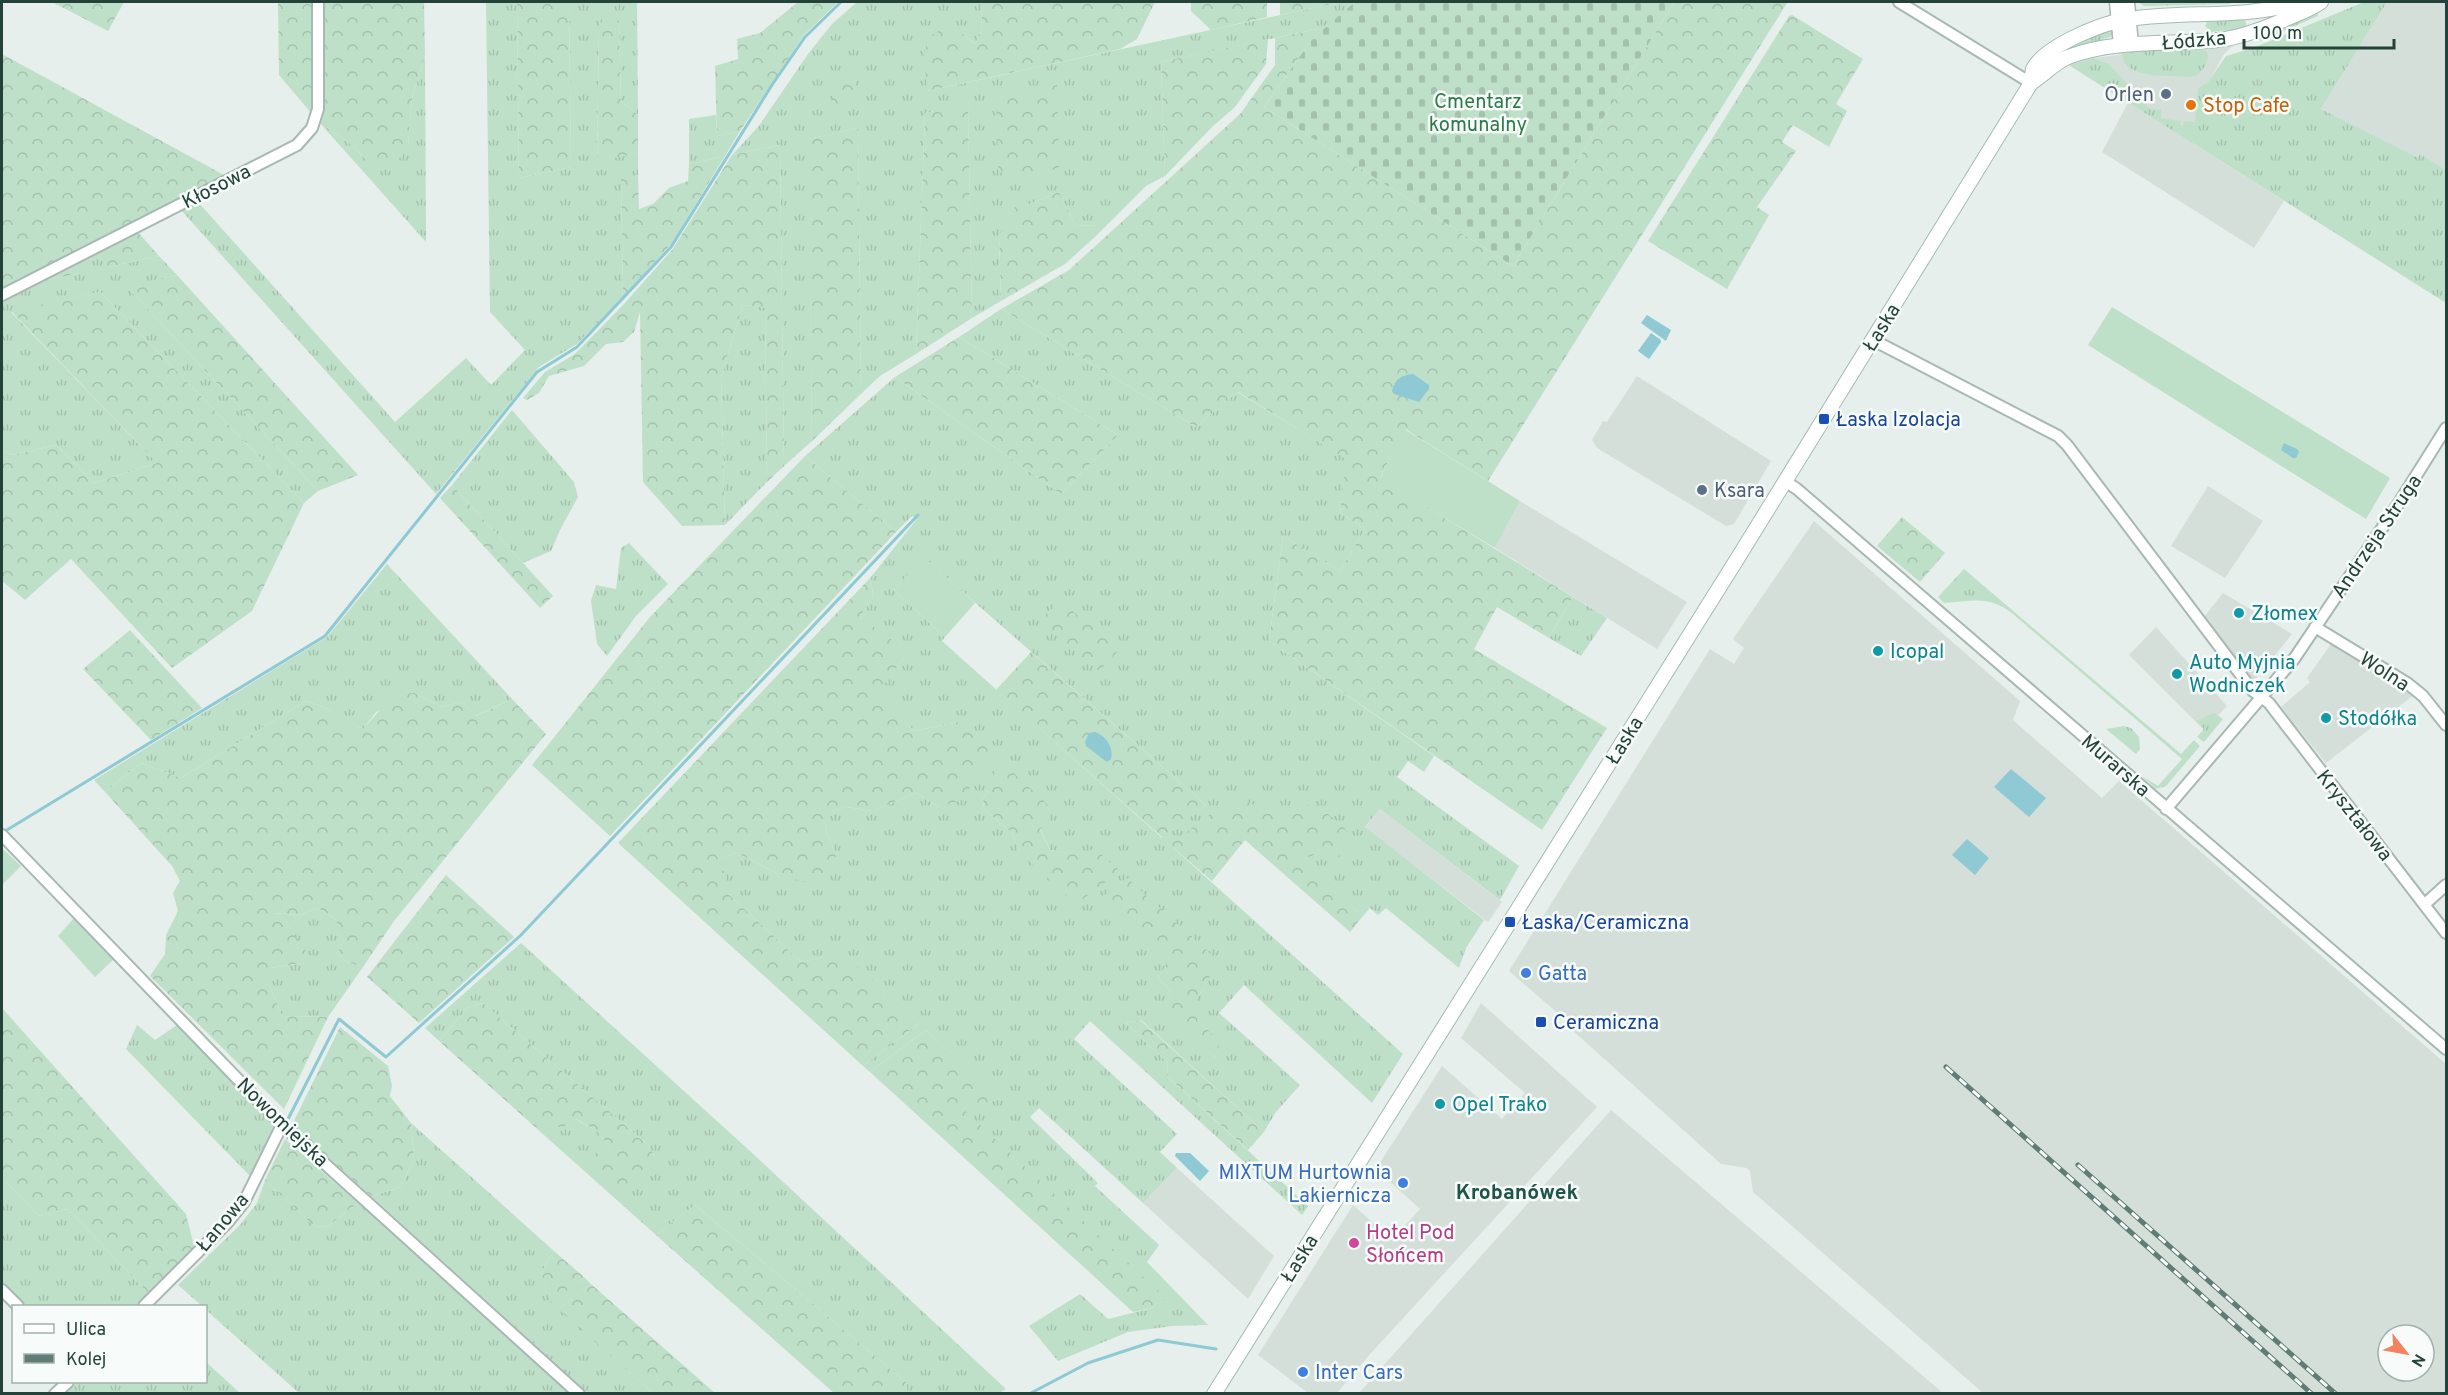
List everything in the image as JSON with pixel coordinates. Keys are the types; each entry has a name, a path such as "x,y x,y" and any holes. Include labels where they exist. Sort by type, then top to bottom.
{"main road":[{"name":"Łódzka","path":"2124,20 2247,13 2299,2"},
{"name":"Łódzka","path":"2126,46 2219,40 2245,35 2278,23 2321,2"},
{"name":"Łaska","path":"2031,83 2033,69 2052,51 2082,34 2124,20"},
{"name":"Łaska","path":"1214,1394 1873,340 2031,83 2068,57 2126,46"}],"street":[{"name":"Kłosowa","path":"2,295 297,146 312,128 318,109 318,2"},
{"path":"1899,2 2031,83"},
{"path":"2116,2 2124,20"},
{"path":"2126,46 2124,20 2128,2"},
{"name":"Kryształowa","path":"1873,340 2058,436 2067,445 2253,691 2270,703 2446,933"},
{"name":"Andrzeja Struga","path":"2166,809 2294,659 2397,506 2446,428"},
{"name":"Murarska","path":"1785,481 1931,604 2446,1049"},
{"name":"Wolna","path":"2315,627 2407,683 2422,696 2446,725"},
{"name":"Nowomiejska","path":"2,836 284,1126 579,1394"},
{"path":"2425,904 2446,885"},
{"name":"Łanowa","path":"145,1305 227,1223 244,1202 284,1126"},
{"path":"2,1290 17,1305"},
{"path":"55,1394 67,1383"}],"shaded area":[{"path":"2387,2 2446,2 2446,170 2421,155 2418,159 2321,109"},
{"path":"2234,45 2224,54 2211,78 2194,144 2284,201 2254,248 2102,152 2128,103 2069,65 2093,58 2142,52"},
{"path":"1637,376 1771,461 1734,524 1726,526 1597,448 1592,440 1603,421 1607,422"},
{"path":"2208,486 2263,521 2225,578 2171,546"},
{"path":"1520,501 1687,602 1657,649 1495,548"},
{"path":"1814,521 2020,701 2013,720 2102,798 2119,781 2446,1064 2446,1393 1983,1393 1753,1192 1750,1171 1747,1168 1721,1164 1571,1029 1568,1022 1509,971 1710,649 1734,664 1744,648 1733,639"},
{"path":"2223,593 2292,634 2254,681 2204,617"},
{"path":"2156,627 2227,706 2204,730 2129,655"},
{"path":"2333,641 2415,694 2326,763 2281,707 2310,682 2307,678"},
{"path":"1380,809 1502,902 1488,922 1365,828"},
{"path":"1481,1003 1597,1107 1337,1393 1308,1393 1258,1355 1353,1205 1392,1240 1420,1209 1376,1169 1442,1066 1502,1119 1525,1093 1461,1038"},
{"path":"1611,1110 1943,1393 1359,1393"},
{"path":"1177,1168 1274,1256 1248,1299 1143,1203"}],"green space":[{"path":"52,2 124,2 108,31"},
{"path":"278,2 313,2 312,114 279,75"},
{"path":"322,2 424,2 425,56 412,98 408,145 397,162 369,163 352,145 319,122 323,104"},
{"path":"486,2 517,2 519,178 571,167 569,2 637,2 638,115 621,101 619,22 608,15 599,26 597,161 638,153 638,175 621,180 623,297 577,344 539,367 436,494 181,210 198,202 395,422 466,358 491,385 525,350 490,312"},
{"path":"517,2 569,2 571,167 519,178"},
{"path":"798,2 838,2 804,35 740,131 717,136 715,66 738,59 737,39 760,33"},
{"path":"857,2 981,2 982,32 975,44 962,33 927,91 1341,2 1355,2 1327,27 1161,62 1165,176 1146,186 1096,236 1096,226 1075,225 1059,192 1027,205 999,236 1001,301 972,318 968,105 925,113 916,354 880,376 861,394 858,128 809,139 812,441 784,466 780,145 732,155 758,127 808,54 832,24"},
{"path":"981,2 1155,2 1137,39 1120,49 927,91 924,54 929,37 951,24 975,44 982,32"},
{"path":"1191,2 1267,2 1267,17 1211,30 1191,11"},
{"path":"1280,2 1341,2 1280,15"},
{"name":"Cmentarz komunalny","path":"1355,2 1674,2 1513,266 1264,107 1313,38"},
{"path":"1674,2 1787,3 1488,481 1405,429 1380,478 1573,597 1549,638 1497,607 1474,649 1607,728 1542,830 1269,641 1283,536 1340,571 1365,529 1340,513 1346,459 1238,392 1196,427 1001,309 1069,270 1241,113 1275,65 1275,38 1327,27 1313,38 1264,107 1513,266"},
{"path":"2138,2 2232,2 2229,4 2144,6"},
{"path":"2364,2 2387,2 2321,109 2418,158 2420,154 2446,170 2446,303 2069,65 2093,58 2109,64 2149,108 2161,110 2161,118 2181,121 2180,126 2183,126 2184,121 2195,122 2198,88 2208,82 2226,56 2253,48"},
{"path":"2318,13 2318,16 2258,42 2257,38"},
{"path":"608,15 619,21 621,101 638,115 638,153 597,162 599,25"},
{"path":"1792,15 1863,59 1836,104 1847,111 1829,147 1793,125 1782,142 1796,151 1757,207 1769,215 1727,289 1648,241 1789,16"},
{"path":"2245,19 2247,28 2211,32 2205,26 2207,22"},
{"path":"2111,30 2113,34 2110,37 2083,45 2044,64 2067,48"},
{"path":"1268,39 1266,64 1235,107 1212,127 1165,176 1161,62"},
{"path":"2204,47 2208,55 2207,63 2196,76 2190,77 2160,76 2138,72 2124,62 2122,53 2140,50"},
{"path":"2,54 224,175 13,287 2,288"},
{"path":"425,56 426,242 319,122 352,145 369,163 408,145 412,98"},
{"path":"856,76 857,106 833,111 832,78"},
{"path":"1057,85 1059,167 1026,183 998,171 997,98"},
{"path":"968,104 972,318 916,354 925,113"},
{"path":"716,115 717,136 740,131 725,156 689,164 689,119"},
{"path":"858,128 861,394 812,441 808,139"},
{"path":"780,145 784,466 767,482 765,308 743,305 721,377 725,525 682,526 643,482 640,312 634,332 623,342 606,344 584,366 549,376 539,393 527,400 523,398 545,372 575,354 672,250 732,155"},
{"path":"725,156 672,243 623,297 621,179 638,175 639,209 653,204 669,188 688,181 689,164"},
{"path":"1059,192 1075,225 1096,226 1096,236 1065,264 1001,301 999,236 1016,205 1027,205"},
{"path":"137,231 159,256 108,267 95,252"},
{"path":"95,252 108,267 159,256 177,275 127,287 318,491 304,503 100,292 11,312 157,463 94,483 56,445 12,455 2,449 2,300 36,282 80,273 73,264"},
{"path":"73,264 81,273 36,282"},
{"path":"177,275 358,475 318,491 126,286"},
{"path":"100,292 304,503 252,611 172,668 71,559 25,600 2,581 2,449 12,455 56,445 94,483 157,463 11,311"},
{"path":"743,305 765,307 767,482 725,525 721,377"},
{"path":"2112,307 2390,478 2366,519 2088,345"},
{"path":"1001,309 1196,427 1237,392 1347,459 1340,513 1365,529 1340,571 1283,536 1269,641 1434,756 1424,772 1408,761 1397,777 1519,866 1500,900 1380,809 1365,827 1484,920 1466,948 1459,968 1386,908 1378,915 1370,908 1363,916 1303,865 1306,858 1319,853 1275,817 1170,845 1403,1054 1372,1103 1244,985 1219,1013 1300,1085 1275,1113 1264,1132 1141,1020 1126,1023 1168,1063 1167,1076 1308,1206 1302,1215 1090,1021 1074,1039 1177,1134 1160,1152 1177,1168 1143,1203 1039,1108 1030,1117 1098,1183 1095,1186 1159,1245 1147,1262 1208,1325 1172,1326 1128,1332 1058,1361 1029,1326 1080,1294 1108,1319 1152,1308 1165,1298 962,1109 1000,1099 926,1030 870,1072 863,1066 919,1023 824,957 801,962 725,891 714,860 737,853 780,875 836,856 825,827 827,812 846,807 873,811 916,793 939,807 968,782 958,722 914,731 879,690 903,659 860,617 873,597 871,577 917,519 912,516 896,532 805,456 895,377 1061,494 1118,435 959,337","holes":["924,558 1206,805 1162,838 942,641 945,637 894,590","989,791 1040,828 1050,850 1079,855 1019,852 1013,834 984,809 983,798","1166,965 1205,988 1197,996 1197,1020 1219,1042 1215,1058 1166,1014 1171,991 1158,978"]},
{"path":"959,337 1118,435 1061,494 895,377"},
{"path":"512,410 574,482 578,497 551,551 523,563 452,485"},
{"path":"1404,429 1520,501 1495,548 1380,479"},
{"path":"805,456 896,532 610,836 532,765 650,617"},
{"path":"452,485 553,596 540,608 440,498"},
{"path":"1902,517 1945,553 1920,582 1877,546"},
{"path":"629,543 668,584 636,616 607,656 597,644 591,601 596,585 616,589 621,548"},
{"path":"924,557 975,603 945,637 894,590"},
{"path":"387,564 512,699 475,716 462,702 441,707 415,693 376,712 364,728 347,727 328,709 306,701 181,778 141,763 105,792 94,780 327,637"},
{"path":"1964,569 2181,754 2194,740 2200,746 2166,786 2156,789 2142,776 2158,786 2182,759 2013,614 1988,602 1944,603 1938,597"},
{"path":"871,577 873,597 860,617 896,643 903,659 880,690 914,731 958,722 991,752 968,782 972,797 939,807 916,793 873,811 846,807 828,812 825,827 836,856 832,872 815,885 780,875 737,853 715,860 727,875 725,891 801,962 824,957 846,956 919,1023 863,1066 618,843"},
{"path":"1573,597 1607,618 1581,656 1549,638"},
{"path":"1061,602 1120,649 1099,671 1044,625 1046,613"},
{"path":"130,630 202,708 151,740 83,669"},
{"path":"1031,652 1206,805 1163,838 996,690"},
{"path":"415,693 441,707 462,702 476,716 512,699 546,734 394,921 363,967 345,961 338,952 344,941 337,932 337,920 318,908 298,915 275,913 290,928 306,952 304,963 270,968 270,987 282,1016 328,1017 284,1109 150,976 165,954 166,935 178,911 173,893 180,881 172,866 105,792 141,763 181,778 306,701 328,709 347,726 364,728 393,695"},
{"path":"2214,713 2223,719 2204,742 2197,737 2204,729 2196,721"},
{"path":"2124,726 2131,728 2139,737 2140,749 2136,754 2106,729"},
{"path":"1006,766 1048,805 1049,823 1040,829 1050,850 1079,855 1095,849 1120,871 1076,904 1019,852 1013,834 984,809 983,798 989,791 995,771"},
{"path":"1243,799 1275,817 1314,803 1343,826 1351,839 1339,857 1319,853 1306,858 1304,865 1363,916 1350,932 1245,840 1212,881 1170,845 1213,812"},
{"path":"2,850 21,866 3,884"},
{"path":"446,875 514,937 419,1023 367,977"},
{"path":"1127,878 1217,960 1205,988 1197,996 1197,1020 1220,1042 1215,1058 1165,1014 1171,991 1158,978 1166,964 1097,901"},
{"path":"318,908 337,920 337,932 344,941 338,952 345,961 363,967 328,1017 282,1016 270,987 270,968 304,963 290,928 274,913 298,915"},
{"path":"74,918 114,959 95,977 58,936"},
{"path":"521,943 750,1151 1006,1389 997,1394 907,1393 906,1382 695,1205 656,1235 535,1127 564,1127 575,1119 597,1131 614,1152 657,1161 649,1146 483,1003 467,1008 439,1041 425,1028"},
{"path":"483,1003 649,1146 657,1161 620,1189 591,1167 597,1149 613,1151 597,1131 576,1119 564,1127 535,1127 439,1041 467,1008"},
{"path":"2,1008 186,1214 195,1250 151,1296 68,1209 39,1216 2,1178"},
{"path":"1140,1020 1264,1132 1248,1150 1167,1076 1168,1063 1126,1023"},
{"path":"137,1025 155,1040 177,1025 276,1127 253,1179 126,1049"},
{"path":"340,1027 388,1066 392,1086 390,1096 411,1123 414,1158 401,1187 371,1196 292,1125"},
{"path":"926,1030 1001,1099 963,1109 1166,1298 1152,1308 1133,1312 870,1072"},
{"path":"411,1123 554,1251 541,1273 551,1302 584,1277 591,1284 559,1309 653,1393 588,1393 371,1196 401,1187 414,1158"},
{"path":"285,1139 358,1203 328,1226 315,1227 265,1180"},
{"path":"2,1178 39,1216 68,1209 151,1296 142,1305 24,1305 2,1282"},
{"path":"265,1180 315,1227 328,1226 358,1203 569,1393 299,1393 207,1311 207,1305 201,1305 178,1285 239,1226 257,1203"},
{"path":"695,1205 906,1382 907,1393 834,1393 656,1235"},
{"path":"554,1251 584,1277 551,1303 541,1273"},
{"path":"591,1284 715,1393 653,1393 558,1309"},
{"path":"207,1363 240,1393 66,1393 77,1383 207,1383"}],"water":[{"path":"1647,315 1671,330 1666,341 1641,323"},
{"path":"1651,333 1661,342 1649,359 1638,351"},
{"path":"1413,374 1429,385 1429,389 1419,402 1394,394 1392,391 1399,378"},
{"path":"2284,443 2297,449 2299,452 2296,458 2281,450"},
{"path":"1095,732 1106,739 1110,746 1112,755 1107,762 1086,746 1085,742 1089,733"},
{"path":"2011,769 2046,798 2029,817 1994,787"},
{"path":"1967,839 1989,858 1975,875 1952,855"},
{"path":"1176,1153 1190,1153 1209,1171 1200,1181 1175,1156"}],"waterway":[{"path":"2,833 325,636 537,372 577,347 671,247 772,85 805,37 841,2"},
{"path":"285,1125 339,1019 386,1057 521,935 918,515"},
{"path":"1029,1394 1088,1363 1158,1340 1216,1349"}],"railway":[{"path":"1946,1067 2312,1394"},
{"path":"2078,1165 2336,1394"}],"place":[{"name":"Orlen","path":"2166,94"},
{"name":"Stop Cafe","path":"2191,105"},
{"name":"Łaska Izolacja","path":"1824,419"},
{"name":"Ksara","path":"1702,490"},
{"name":"Złomex","path":"2239,613"},
{"name":"Icopal","path":"1878,651"},
{"name":"Auto Myjnia Wodniczek","path":"2177,674"},
{"name":"Stodółka","path":"2326,718"},
{"name":"Łaska/Ceramiczna","path":"1510,922"},
{"name":"Gatta","path":"1526,973"},
{"name":"Ceramiczna","path":"1541,1022"},
{"name":"Opel Trako","path":"1440,1104"},
{"name":"MIXTUM Hurtownia Lakiernicza","path":"1403,1183"},
{"name":"Hotel Pod Słońcem","path":"1354,1243"},
{"name":"Inter Cars","path":"1303,1372"}],"district":[{"name":"Krobanówek","path":"1517,1192"}]}
